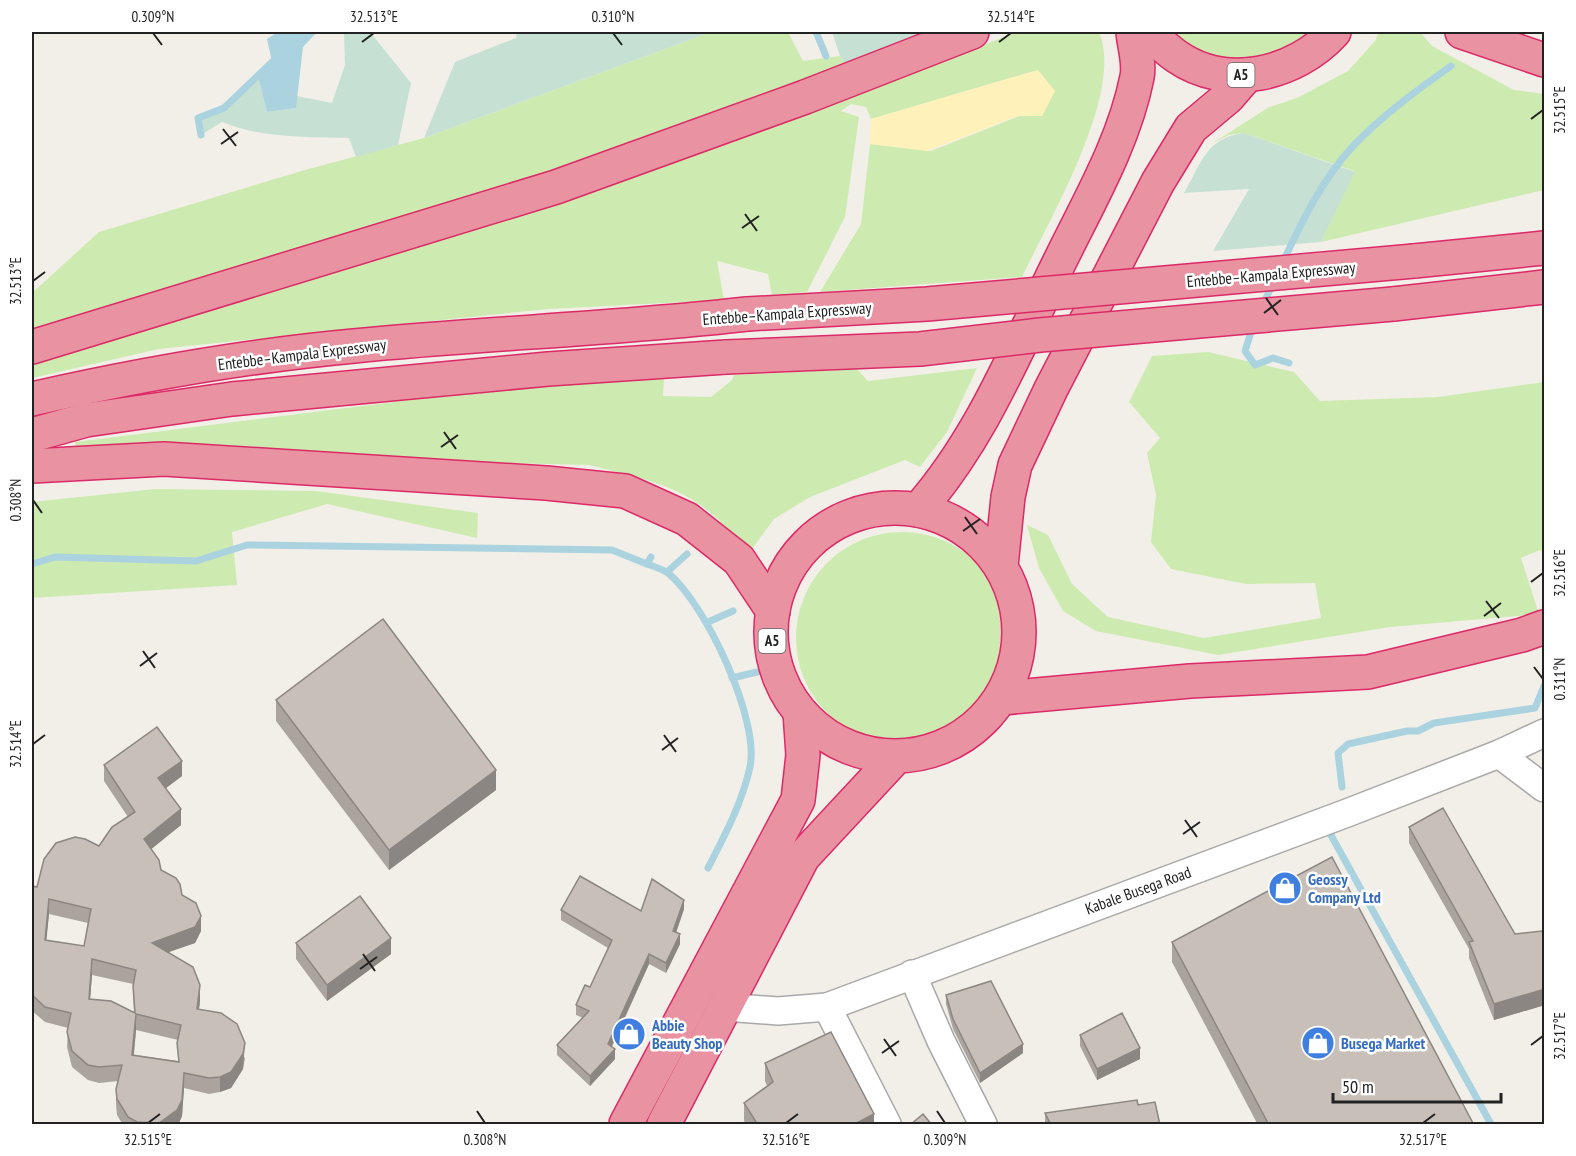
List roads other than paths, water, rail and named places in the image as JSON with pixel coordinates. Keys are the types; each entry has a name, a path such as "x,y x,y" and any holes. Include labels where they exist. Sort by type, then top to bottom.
{"highway":[{"path":"32,347 556,187 805,97 972,32"},
{"path":"918,510 947,477 992,400 1101,177 1126,117 1138,74 1133,32"},
{"name":"A5","path":"1148,32 1176,57 1210,71 1247,75 1279,69 1308,55 1334,32"},
{"path":"1462,32 1545,60"},
{"name":"A5","path":"1000,566 1008,497 1015,465 1051,389 1158,182 1191,128 1228,97 1247,75"},
{"name":"Entebbe–Kampala Expressway","path":"32,399 140,375 352,346 657,324 747,314 927,304 1545,248"},
{"path":"32,435 86,420 232,399 548,369 726,357 920,349 1040,335 1393,304 1545,287"},
{"path":"32,466 164,459 546,483 625,491 687,519 739,560 773,611"},
{"name":"A5","path":"890,508 918,510 942,517 965,530 984,546 1000,566 1014,594 1020,624 1017,663 1002,698 974,729 938,750 896,757 869,754 843,745 820,731 800,712 785,689 775,664 771,638 773,611 781,584 795,560 813,539 836,523 862,512 890,508"},
{"path":"1002,698 1190,681 1368,672 1522,635 1545,627"},
{"name":"A5","path":"626,1125 798,800 803,755 800,712"},
{"path":"664,1125 803,857 896,757"}],"street":[{"name":"Kabale Busega Road","path":"724,1007 778,1011 827,1007 1499,754 1545,733"},
{"path":"1499,754 1545,788"},
{"path":"912,974 941,1041 983,1125"},
{"path":"827,1007 887,1125"}],"water":[{"path":"278,32 317,32 303,47 296,108 267,112 258,76 272,62 267,39"}],"waterway":[{"path":"816,32 826,56"},
{"path":"201,135 198,118 224,108 272,62"},
{"path":"1283,262 1314,200 1332,171 1354,145 1388,113 1451,66"},
{"path":"1263,305 1273,283"},
{"path":"1253,326 1245,351 1255,365 1273,358 1289,363"},
{"path":"32,564 55,557 196,561 247,545 612,550 647,564 651,557"},
{"path":"667,572 687,554"},
{"path":"647,564 668,573 683,588 698,609 727,663 747,721 751,746 747,780 732,819 708,868"},
{"path":"708,622 733,611"},
{"path":"732,678 757,672"},
{"path":"1342,787 1338,753 1348,744 1407,731 1418,731 1434,723 1535,708 1544,686"},
{"path":"1327,828 1491,1124"}],"place":[{"name":"Geossy Company Ltd","path":"1285,888"},
{"name":"Abbie Beauty Shop","path":"629,1034"},
{"name":"Busega Market","path":"1318,1043"}]}
